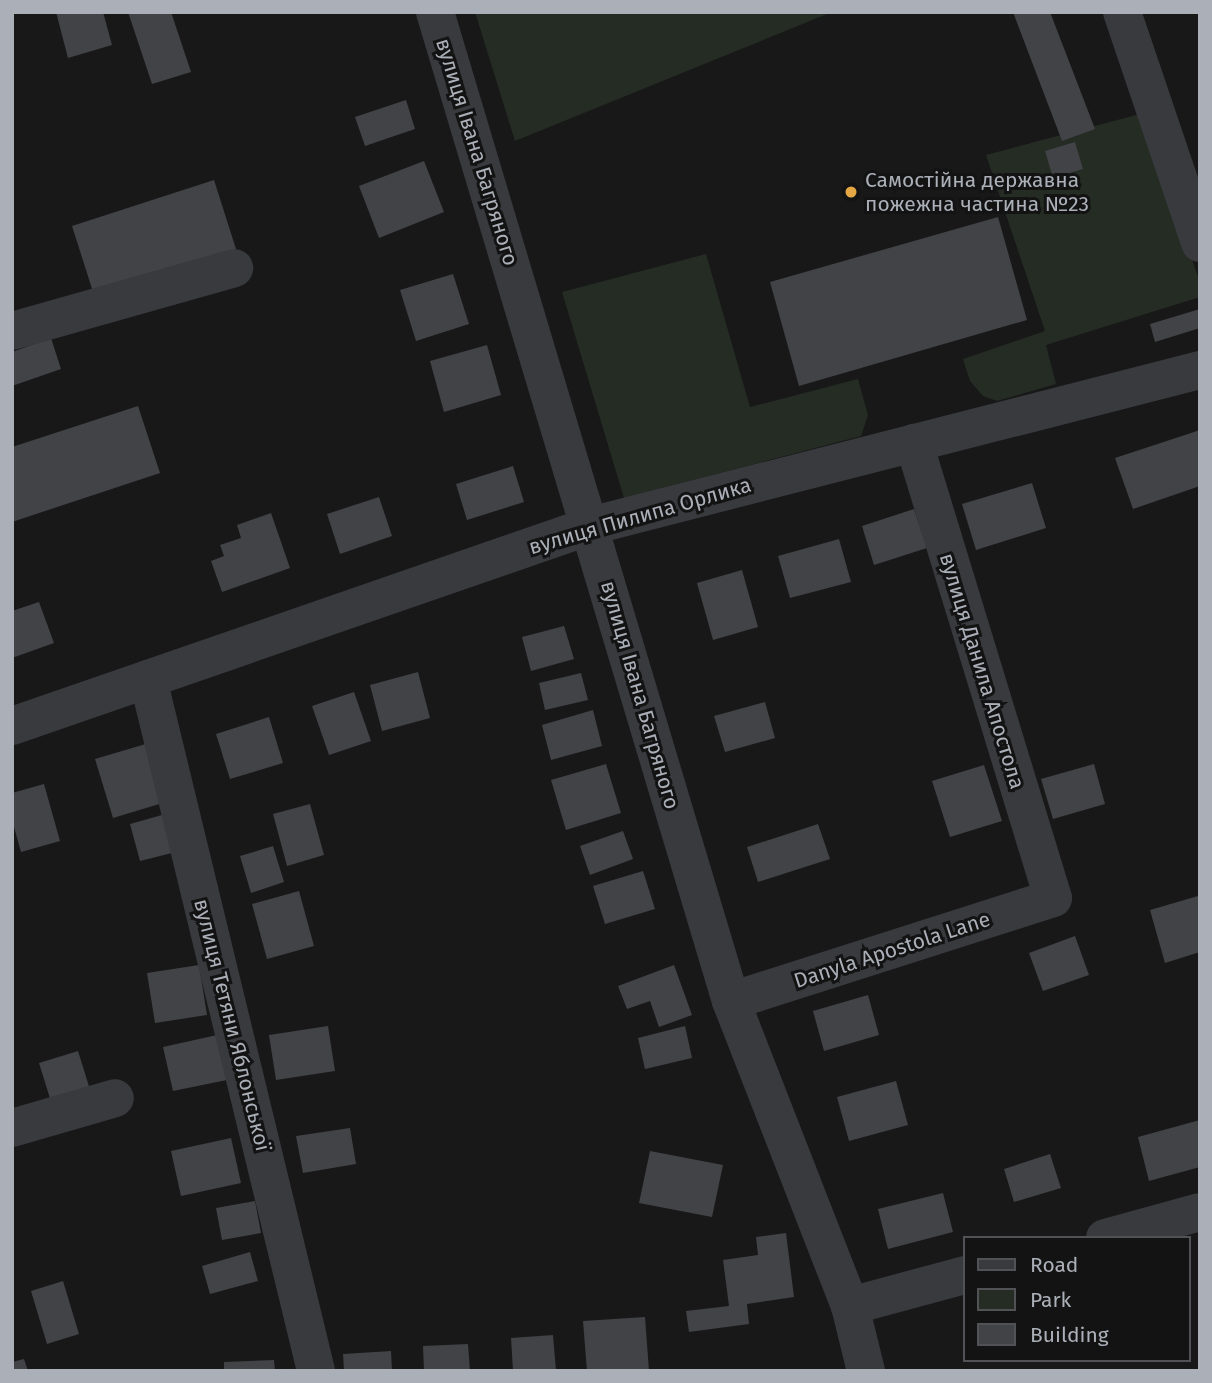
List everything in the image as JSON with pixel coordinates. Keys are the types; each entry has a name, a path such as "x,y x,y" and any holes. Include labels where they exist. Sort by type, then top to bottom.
{"street":[{"name":"вулиця Івана Багряного","path":"435,12 731,1001 850,1306 866,1371"},
{"path":"1122,12 1200,243"},
{"path":"12,331 234,268"},
{"name":"вулиця Пилипа Орлика","path":"12,726 590,526 1200,370"},
{"name":"вулиця Данила Апостола","path":"914,443 1053,898"},
{"name":"вулиця Тетяни Яблонської","path":"148,679 316,1371"},
{"name":"Danyla Apostola Lane","path":"731,1001 1053,898"},
{"path":"12,1128 115,1098"},
{"path":"1112,1236 1200,1212"},
{"path":"850,1306 964,1275"}],"green space":[{"path":"475,12 832,12 515,141"},
{"path":"1140,114 1200,282 1200,297 1046,345 1056,384 997,401 983,396 970,381 963,359 1045,331 986,155"},
{"path":"706,254 750,407 858,379 868,415 861,436 624,498 562,292"}],"building":[{"path":"56,12 103,12 112,45 68,58"},
{"path":"128,12 171,12 191,72 152,84"},
{"path":"1013,12 1050,12 1095,129 1062,141"},
{"path":"406,100 415,129 365,146 355,117"},
{"path":"1075,142 1083,169 1053,178 1045,151"},
{"path":"424,161 444,212 379,238 359,186"},
{"path":"214,180 236,249 94,295 72,226"},
{"path":"998,217 1027,320 799,386 770,282"},
{"path":"453,274 469,324 416,341 400,290"},
{"path":"1200,309 1200,328 1155,342 1150,324"},
{"path":"51,338 61,369 12,386 12,352"},
{"path":"487,345 501,395 444,412 430,361"},
{"path":"138,406 160,473 12,522 12,447"},
{"path":"1200,430 1200,486 1133,509 1115,458"},
{"path":"513,466 524,502 467,520 456,484"},
{"path":"1032,483 1046,528 976,550 962,504"},
{"path":"379,497 392,536 340,554 327,514"},
{"path":"914,509 927,548 874,565 862,526"},
{"path":"271,513 290,568 222,592 211,561 224,556 220,545 241,538 237,525"},
{"path":"839,539 851,582 790,598 778,556"},
{"path":"742,570 758,627 713,640 697,583"},
{"path":"39,602 54,643 12,658 12,611"},
{"path":"564,626 574,659 531,671 522,637"},
{"path":"418,672 430,718 382,731 370,685"},
{"path":"581,673 588,700 545,710 539,683"},
{"path":"354,692 371,741 329,755 312,706"},
{"path":"765,702 775,738 725,752 714,716"},
{"path":"593,710 602,746 551,760 542,725"},
{"path":"269,717 283,763 230,779 216,734"},
{"path":"149,743 166,802 113,818 95,759"},
{"path":"606,764 621,813 566,830 551,780"},
{"path":"1094,764 1105,804 1053,819 1041,779"},
{"path":"984,765 1002,821 950,837 932,781"},
{"path":"44,784 60,841 21,852 12,820 12,793"},
{"path":"310,804 324,855 287,866 273,814"},
{"path":"169,813 180,851 140,861 130,824"},
{"path":"818,824 830,859 758,882 747,847"},
{"path":"623,831 633,859 590,875 580,846"},
{"path":"273,846 284,882 251,893 240,856"},
{"path":"643,871 655,909 605,924 593,886"},
{"path":"299,891 314,946 267,959 252,904"},
{"path":"1198,896 1200,952 1165,963 1150,910"},
{"path":"1075,936 1089,975 1043,991 1029,953"},
{"path":"199,965 207,1015 155,1023 147,973"},
{"path":"674,965 692,1015 659,1027 650,1001 627,1009 618,986"},
{"path":"868,995 879,1035 824,1051 813,1011"},
{"path":"328,1026 335,1071 276,1080 269,1035"},
{"path":"685,1026 692,1058 645,1069 638,1038"},
{"path":"217,1035 227,1080 173,1091 163,1047"},
{"path":"78,1051 92,1096 53,1108 39,1063"},
{"path":"896,1081 908,1125 849,1141 837,1097"},
{"path":"1200,1120 1200,1167 1149,1181 1138,1137"},
{"path":"350,1128 356,1164 303,1173 296,1136"},
{"path":"231,1138 241,1183 181,1196 171,1151"},
{"path":"650,1151 723,1165 712,1217 639,1203"},
{"path":"1050,1154 1061,1188 1014,1202 1004,1169"},
{"path":"943,1193 953,1232 888,1249 878,1209"},
{"path":"255,1201 261,1233 222,1240 216,1208"},
{"path":"786,1233 794,1297 747,1304 749,1324 689,1332 686,1311 729,1306 723,1260 758,1255 756,1237"},
{"path":"250,1252 258,1281 210,1294 202,1266"},
{"path":"63,1281 79,1334 47,1344 31,1291"},
{"path":"645,1317 649,1371 587,1371 583,1321"},
{"path":"553,1335 556,1371 513,1371 511,1338"},
{"path":"468,1344 470,1371 424,1371 423,1346"},
{"path":"391,1351 392,1371 344,1371 343,1354"},
{"path":"24,1359 28,1371 12,1371 12,1362"},
{"path":"274,1360 275,1371 224,1371 224,1362"}],"place":[{"name":"Самостійна державна пожежна частина №23","path":"851,192"}]}
